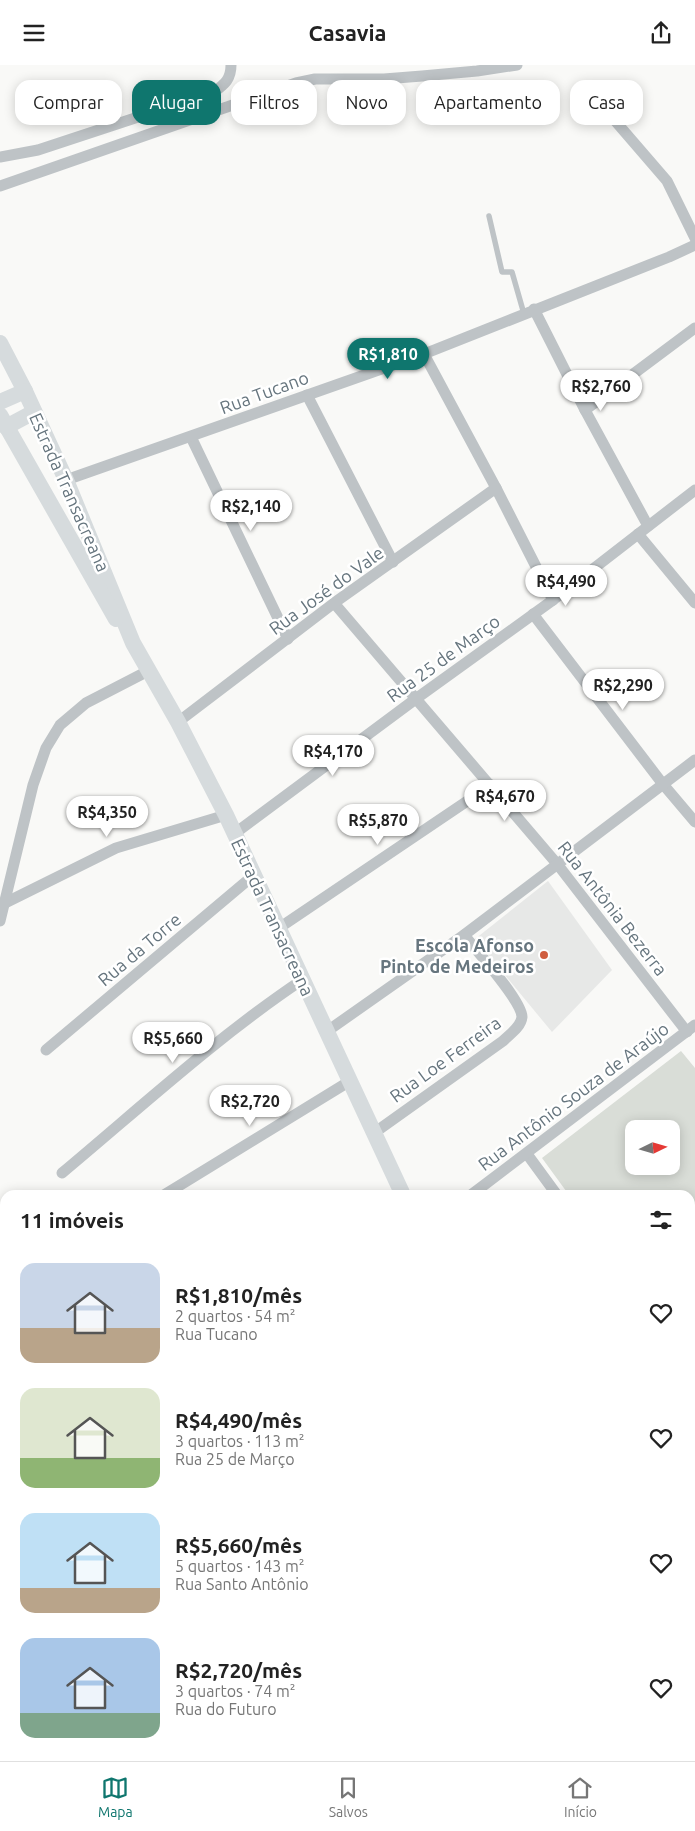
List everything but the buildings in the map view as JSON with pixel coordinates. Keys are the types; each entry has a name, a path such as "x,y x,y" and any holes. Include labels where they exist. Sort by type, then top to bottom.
{"street":[{"path":"0,157 38,150 214,92 231,76 231,65"},
{"path":"0,186 296,83 315,79 384,79 422,76 517,65"},
{"path":"619,125 668,181 695,238"},
{"name":"Rua Tucano","path":"66,480 424,354 642,268 695,245"},
{"path":"529,311 585,409 648,526"},
{"path":"585,409 695,328"},
{"name":"Estrada Transacreana","path":"0,343 25,391 66,480 133,643 178,722 226,815 401,1190"},
{"path":"424,354 496,488 553,600"},
{"path":"0,402 25,391"},
{"path":"307,395 393,562"},
{"path":"3,421 34,412"},
{"name":"Estrada Transacreana","path":"3,421 109,608 133,643"},
{"path":"191,437 288,639"},
{"name":"Rua José do Vale","path":"178,722 334,603 496,488"},
{"name":"Rua 25 de Março","path":"234,834 416,698 553,600 695,490"},
{"path":"638,534 695,603"},
{"name":"Rua Antônia Bezerra","path":"334,603 491,785 691,1028"},
{"path":"532,614 662,783 695,822"},
{"path":"0,921 34,785 46,748 60,725 86,703 148,671"},
{"path":"326,1032 464,935 695,759"},
{"path":"279,929 491,785"},
{"path":"5,903 116,848 226,815"},
{"name":"Rua da Torre","path":"46,1050 254,875"},
{"name":"Rua Loe Ferreira","path":"374,1133 503,1041 518,1027 522,1019 521,1012 512,996 464,935"},
{"path":"62,1173 235,1029 302,980"},
{"name":"Rua Antônio Souza de Araújo","path":"478,1190 691,1028"},
{"path":"172,1190 350,1081"},
{"path":"527,1154 553,1190"}],"lane":[{"path":"489,216 502,271 512,272 529,311"}],"shaded area":[{"name":"Escola Afonso Pinto de Medeiros","path":"548,881 612,970 552,1032 475,939"},
{"path":"681,1051 695,1068 695,1190 565,1190 542,1158"}],"place":[{"name":"Escola Afonso Pinto de Medeiros","path":"544,955"}]}
